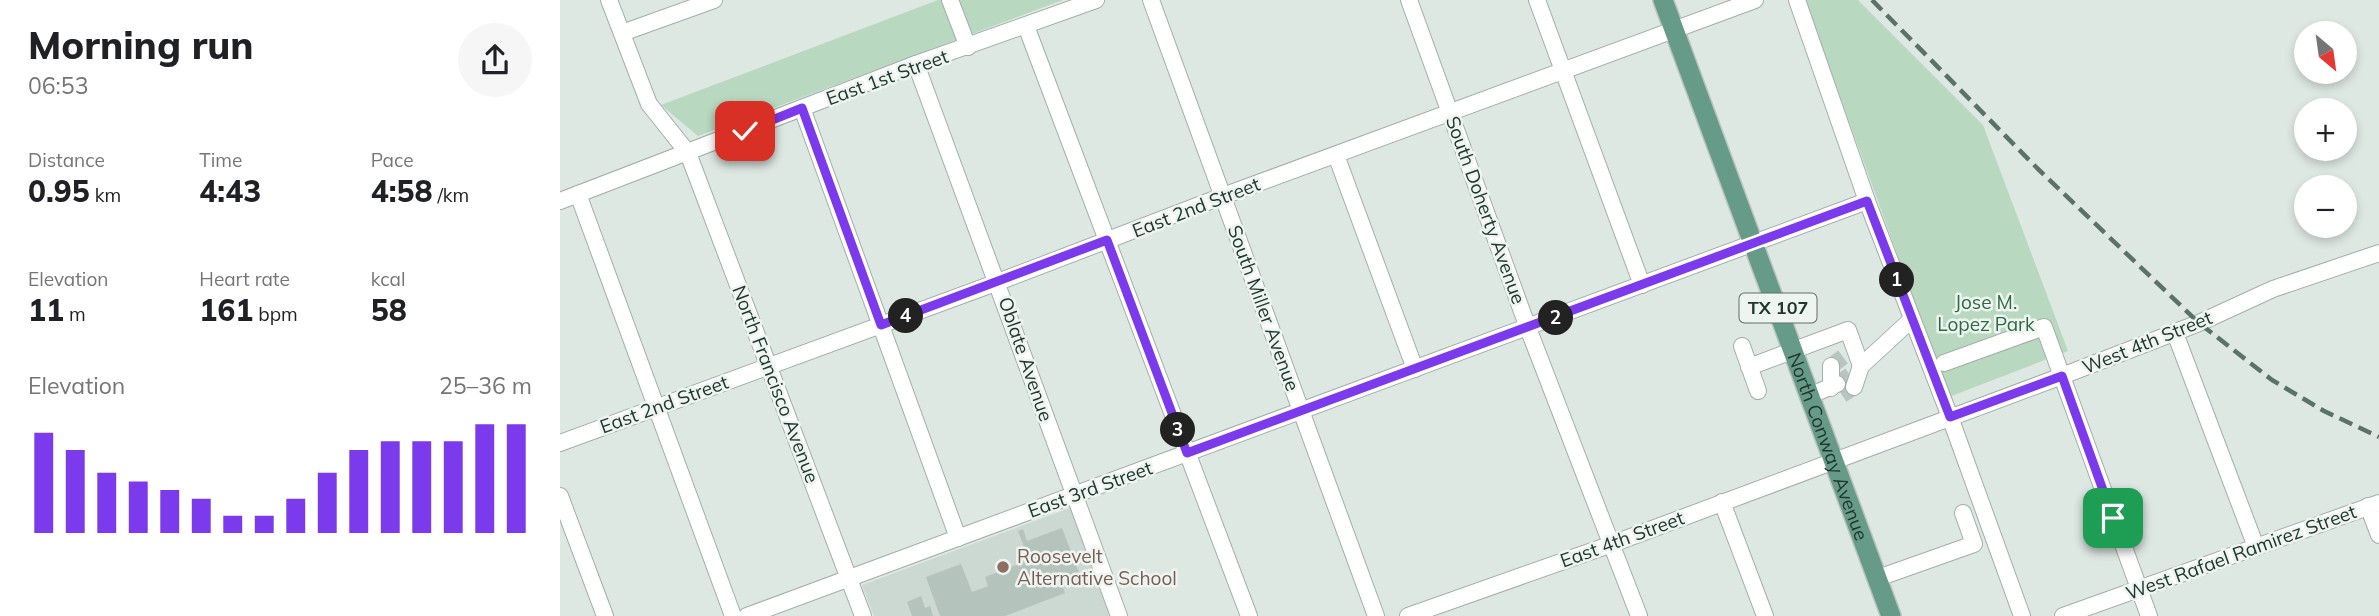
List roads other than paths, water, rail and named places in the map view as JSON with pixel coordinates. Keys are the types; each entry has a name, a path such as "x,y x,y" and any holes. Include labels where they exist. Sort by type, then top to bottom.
{"main road":[{"name":"North Conway Avenue","path":"1663,0 1891,616"}],"street":[{"name":"North Francisco Avenue","path":"609,0 649,104 688,153 863,616"},
{"path":"622,33 714,0"},
{"path":"950,0 968,47"},
{"name":"East 1st Street","path":"560,201 916,64 1096,0"},
{"name":"South Miller Avenue","path":"1151,0 1376,616"},
{"name":"South Doherty Avenue","path":"1409,0 1528,328 1639,616"},
{"path":"1537,0 1642,285"},
{"name":"East 2nd Street","path":"560,443 1755,0"},
{"path":"1797,0 1867,201 1950,417 2022,616"},
{"path":"1027,26 1249,616"},
{"name":"Oblate Avenue","path":"916,64 1119,616"},
{"path":"802,108 958,538"},
{"path":"1336,155 1415,369"},
{"path":"578,194 733,616"},
{"name":"East 3rd Street","path":"747,616 1867,201"},
{"name":"West 4th Street","path":"1835,460 2175,332 2273,289 2379,253"},
{"path":"1811,395 1846,383 1912,319"},
{"path":"1944,363 2044,327 2149,616"},
{"path":"1749,367 1848,330 1846,383"},
{"path":"2175,332 2256,547"},
{"path":"1742,345 1758,391"},
{"path":"1846,383 1837,362 1846,383"},
{"name":"East 4th Street","path":"1408,616 1612,544 1835,460"},
{"path":"560,496 606,616"},
{"path":"1722,502 1765,616"},
{"path":"2374,505 2379,535"},
{"name":"West Rafael Ramirez Street","path":"2063,616 2374,505"},
{"path":"1878,578 1974,544 1963,513"}],"tunnel":[{"path":"1831,366 1843,357"},
{"path":"1837,384 1850,375"},
{"path":"1842,395 1854,387"}],"railway":[{"path":"1872,0 2038,169 2199,323 2272,380 2324,411 2379,437"}],"place":[{"name":"Roosevelt Alternative School","path":"1003,567"}],"park label":[{"name":"Jose M. Lopez Park","path":"1986,313"}]}
